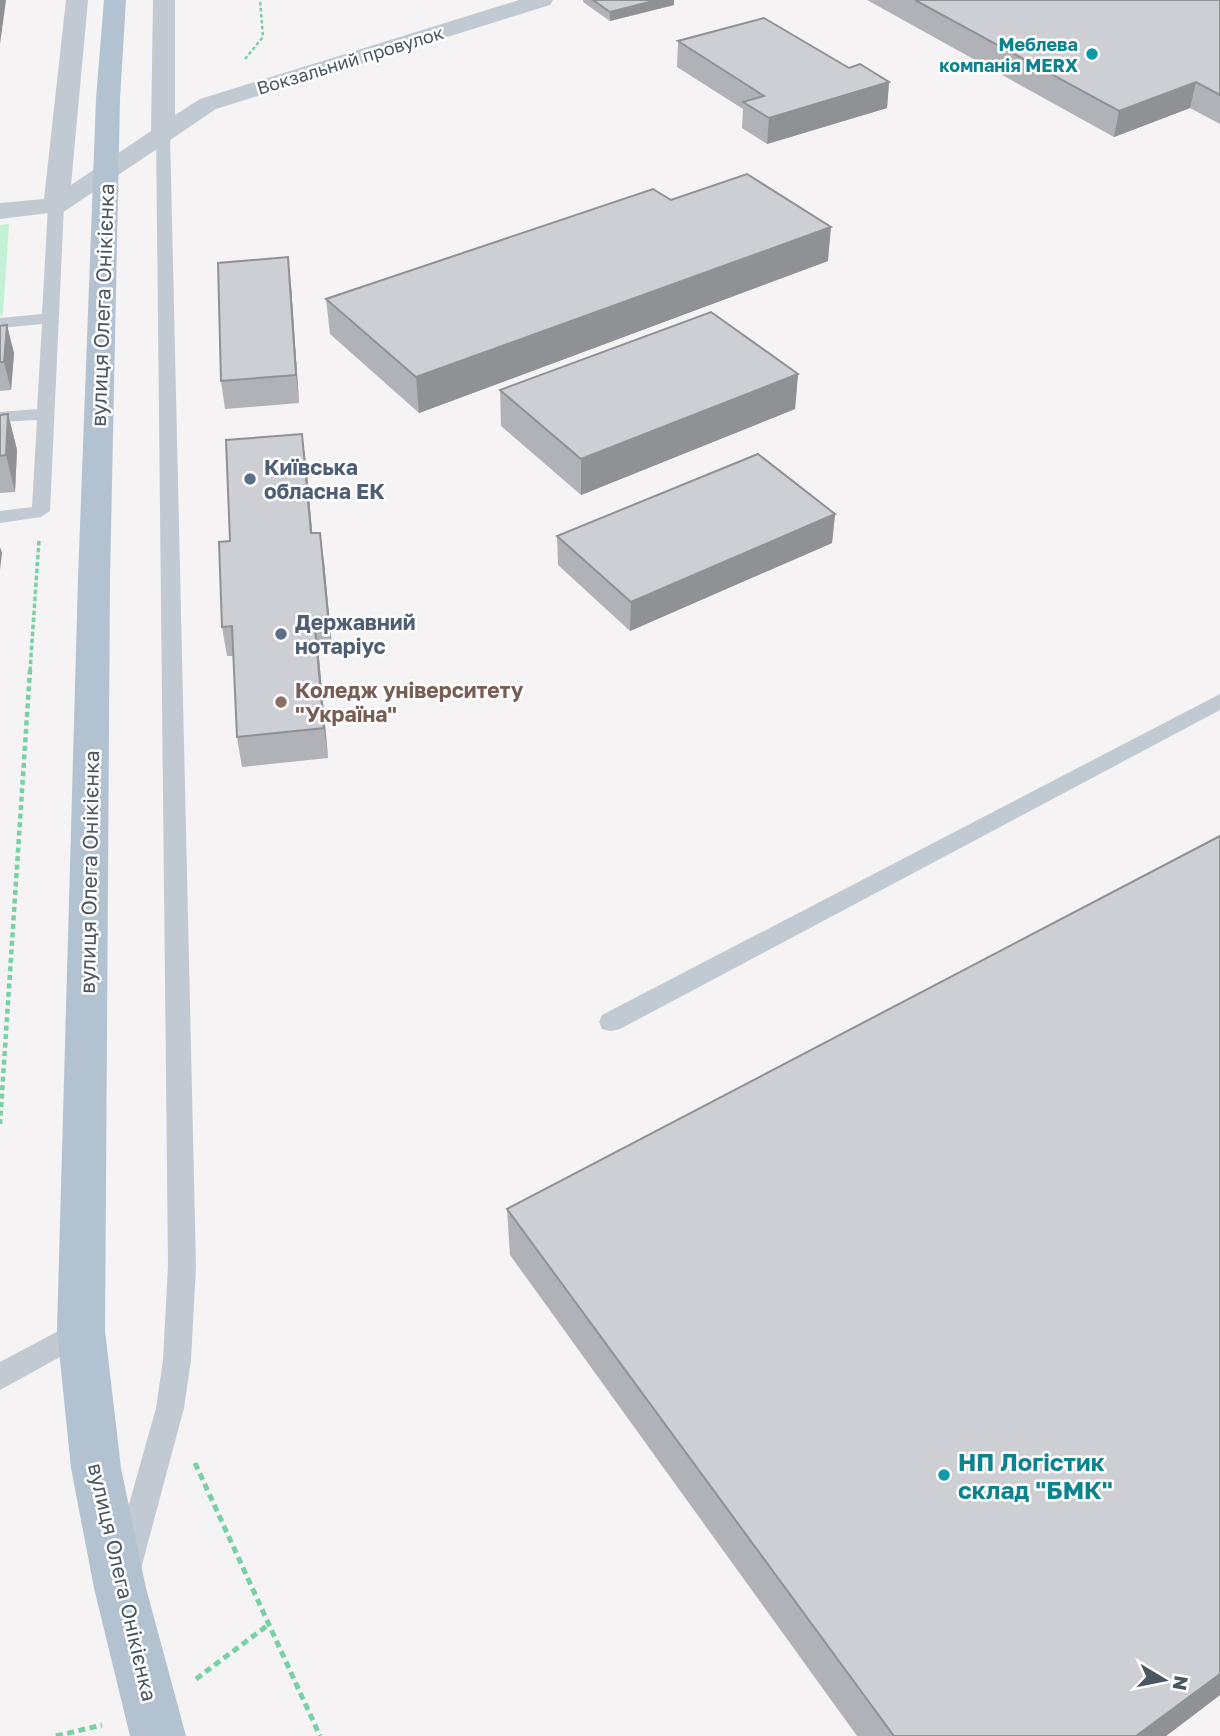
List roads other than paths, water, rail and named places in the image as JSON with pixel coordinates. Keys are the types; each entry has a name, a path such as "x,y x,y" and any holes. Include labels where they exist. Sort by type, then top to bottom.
{"main road":[{"name":"вулиця Олега Онікієнка","path":"115,0 108,99 94,579 82,1331 96,1468 120,1588 158,1736"}],"street":[{"path":"0,211 56,206 77,0"},
{"path":"163,133 164,0"},
{"name":"Вокзальний провулок","path":"56,206 208,104 542,0"}],"lane":[{"path":"120,1588 170,1408 177,1360 182,1266 167,499 163,133"},
{"path":"0,517 41,511 56,206"},
{"path":"0,323 50,318"},
{"path":"0,417 44,414"},
{"path":"611,1022 1220,701"},
{"path":"0,1377 82,1331"}],"place":[{"name":"Меблева компанія MERX","path":"1092,54"},
{"name":"Київська обласна ЕК","path":"250,479"},
{"name":"Державний нотаріус","path":"281,634"},
{"name":"Коледж університету \"Україна\"","path":"281,702"},
{"name":"НП Логістик склад \"БМК\"","path":"944,1475"}]}
